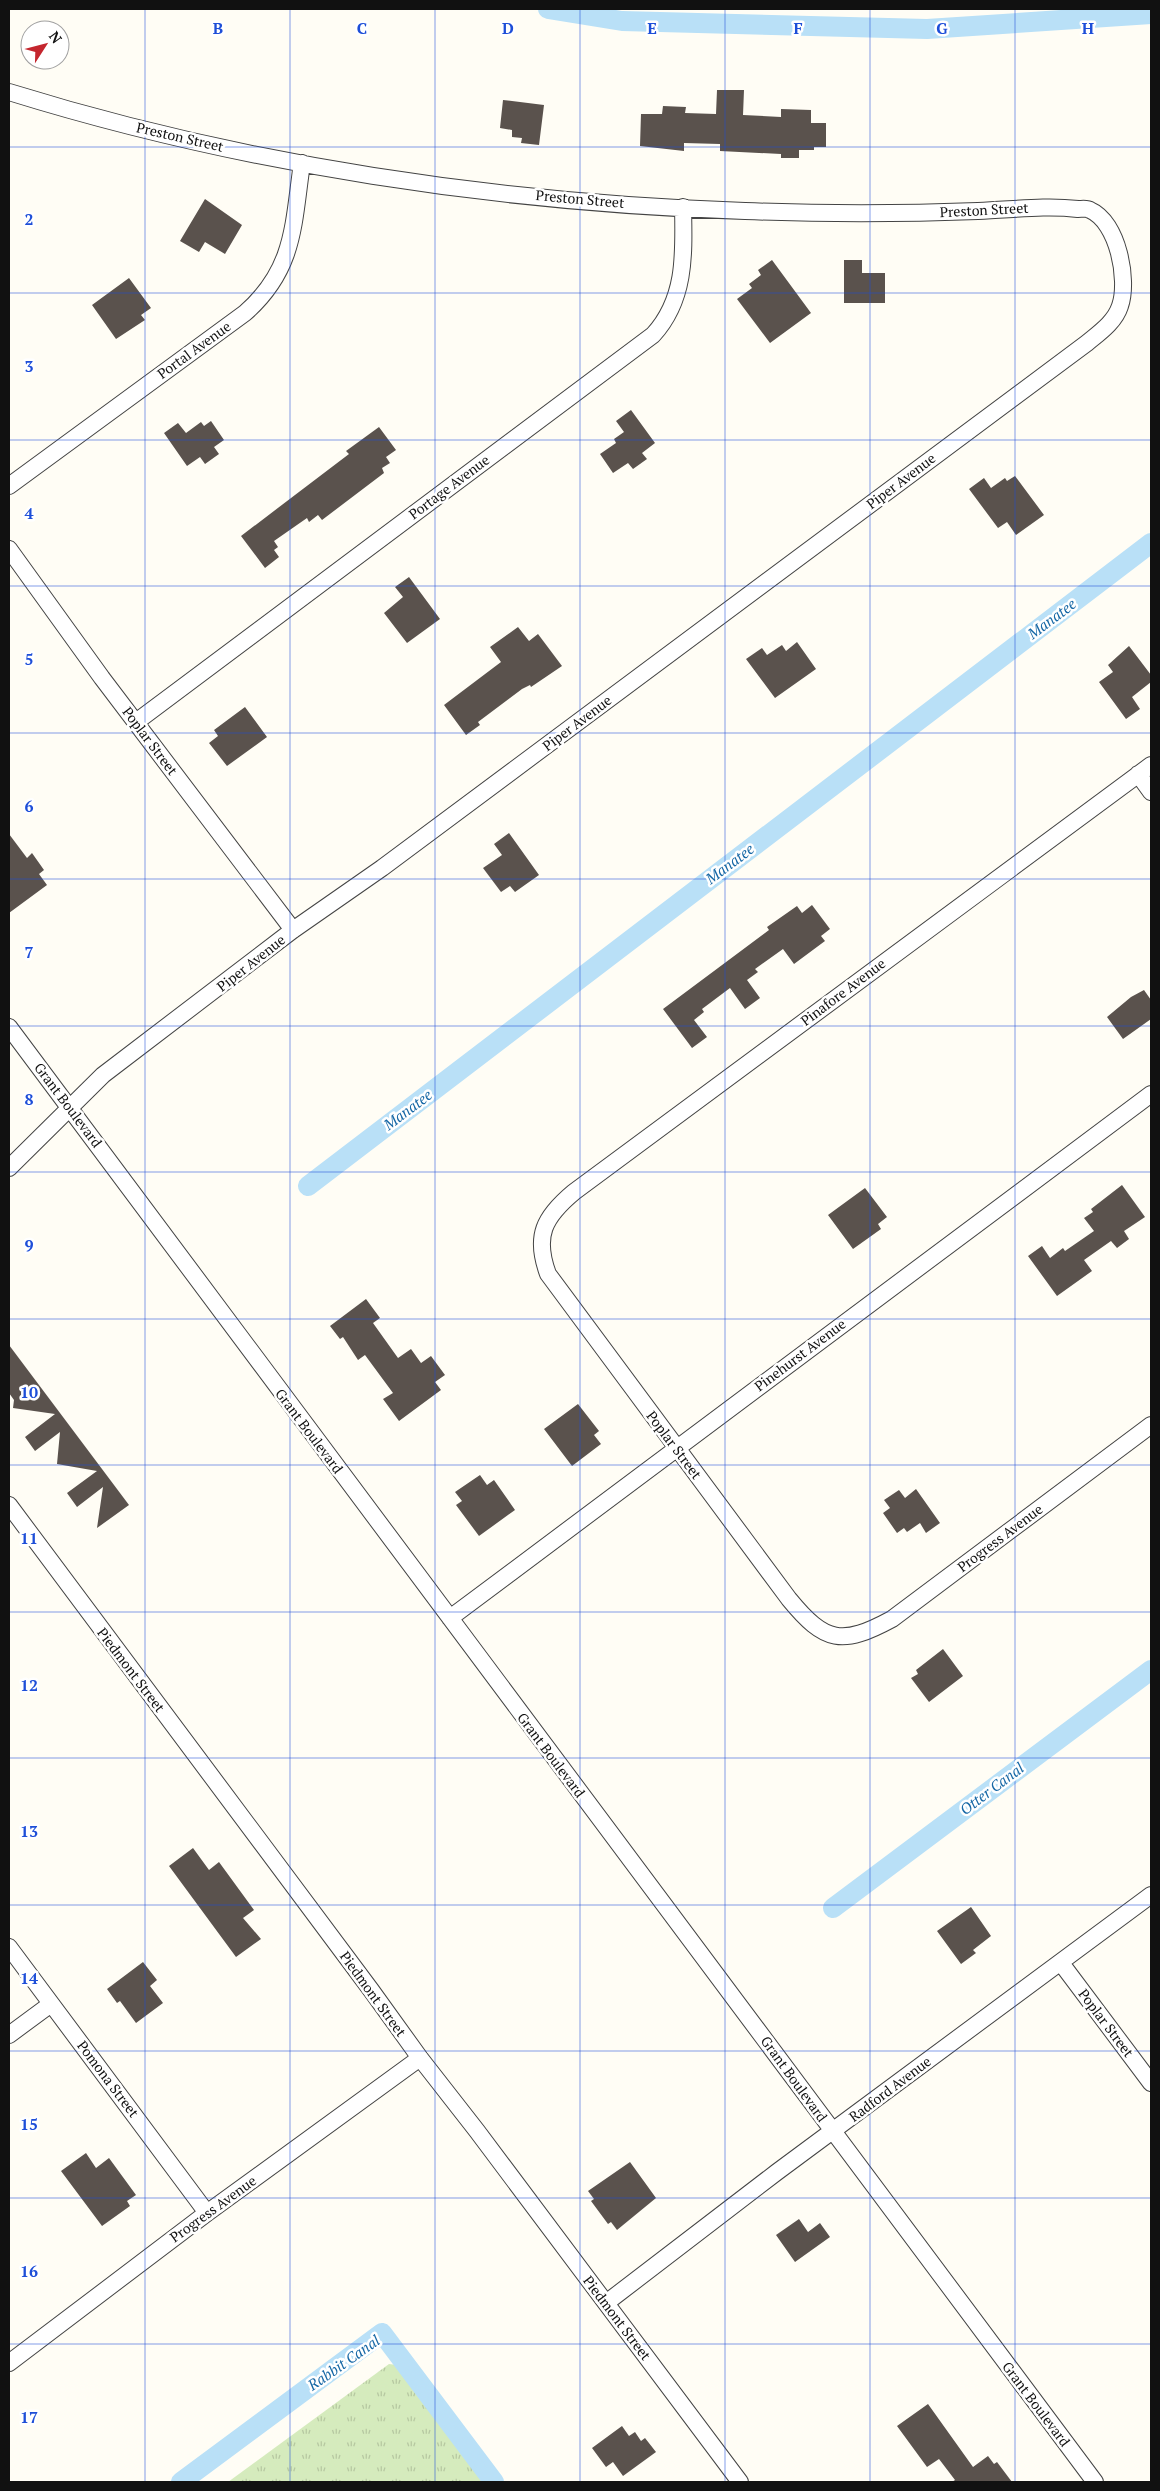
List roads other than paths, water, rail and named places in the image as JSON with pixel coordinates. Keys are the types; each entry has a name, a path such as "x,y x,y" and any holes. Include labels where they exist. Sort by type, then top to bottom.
{"street":[{"name":"Preston Street","path":"9,92 126,124 302,163 404,180 548,198 684,207 861,213 978,211 1056,206 1091,210 1106,225 1116,242 1123,270"},
{"name":"Portal Avenue","path":"9,486 262,298 278,276 286,254 302,163"},
{"name":"Portage Avenue","path":"136,722 653,335 667,320 676,300 684,236 684,207"},
{"name":"Piper Avenue","path":"9,1168 69,1107 104,1075 293,930 390,862 1087,343 1109,324 1120,306 1123,270"},
{"name":"Poplar Street","path":"9,549 136,722 293,930"},
{"path":"1145,769 1151,792"},
{"name":"Pinafore Avenue","path":"544,1227 556,1206 574,1192 1145,769"},
{"name":"Grant Boulevard","path":"9,1027 1095,2482"},
{"name":"Pinehurst Avenue","path":"450,1618 1151,1094"},
{"name":"Poplar Street","path":"544,1227 540,1254 548,1274 802,1615 818,1630 842,1638"},
{"name":"Progress Avenue","path":"842,1638 865,1633 892,1619 1151,1425"},
{"name":"Piedmont Street","path":"9,1505 420,2058 740,2482"},
{"name":"Radford Avenue","path":"606,2303 1151,1895"},
{"name":"Pomona Street","path":"9,1947 207,2213"},
{"name":"Poplar Street","path":"1061,1963 1151,2083"},
{"path":"9,2035 51,2004"},
{"name":"Progress Avenue","path":"9,2363 207,2213 420,2058"}],"waterway":[{"path":"548,9 622,21 927,29 1151,14"},
{"name":"Manatee","path":"308,1186 1151,543"},
{"name":"Otter Canal","path":"833,1908 1151,1670"},
{"name":"Rabbit Canal","path":"181,2482 382,2333 494,2482"}]}
